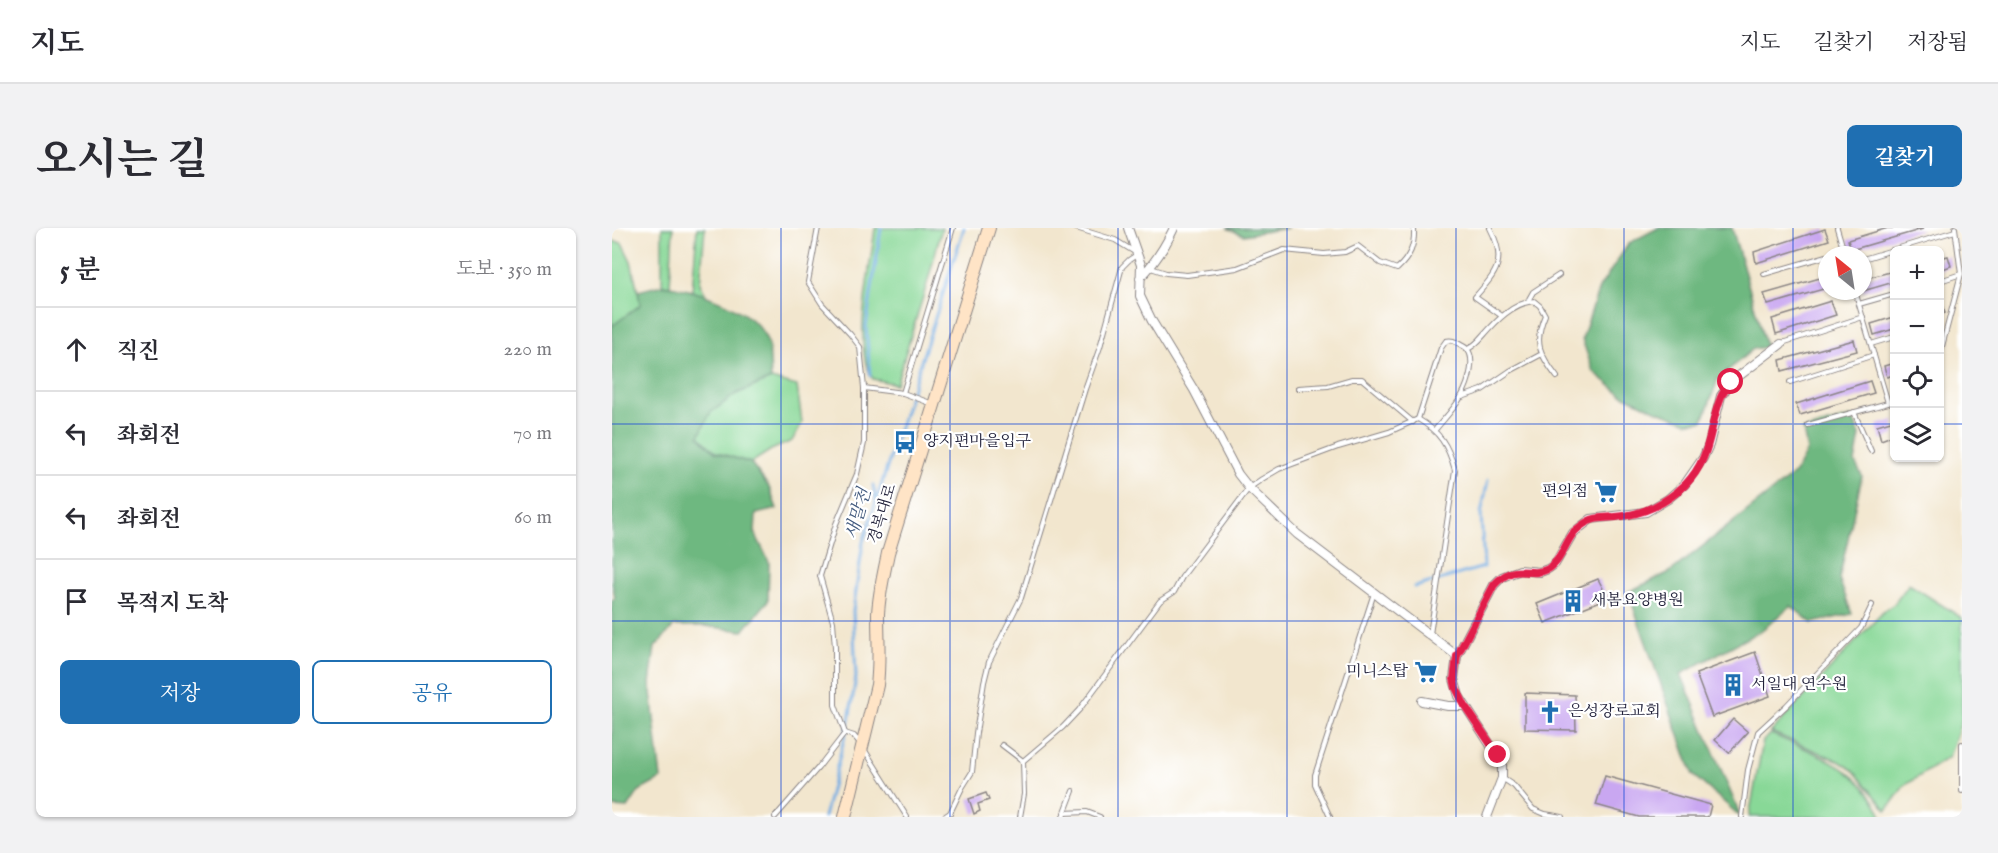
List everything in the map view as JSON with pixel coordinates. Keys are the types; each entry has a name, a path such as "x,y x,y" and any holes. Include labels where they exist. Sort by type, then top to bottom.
{"street":[{"name":"경복대로","path":"845,817 877,685 878,614 888,553 988,228"},
{"path":"1128,228 1141,265 1140,296 1152,321 1194,390 1238,474 1249,488 1297,534 1457,656"},
{"path":"1140,278 1162,251 1174,228"},
{"path":"1487,817 1502,778 1502,763 1465,706 1454,679 1457,656 1494,585 1502,577 1520,570 1540,572 1548,569 1555,564 1573,533 1591,519 1646,512 1668,499 1694,474 1709,445 1721,396 1731,382 1781,344"},
{"path":"1422,700 1448,706 1465,706"}],"lane":[{"path":"818,228 808,282 822,304 860,347 864,388 864,443 857,474 836,524 820,576 832,622 836,705 845,733"},
{"path":"903,393 953,228"},
{"path":"944,817 950,813 972,772 976,733 989,662 1021,598 1100,347 1122,267 1138,254 1115,240 1076,228"},
{"path":"1150,268 1166,273 1187,275 1237,268 1284,250 1324,254 1345,252 1358,246 1380,263 1396,269 1411,252 1415,240 1414,228"},
{"path":"1490,228 1500,256 1498,268 1475,297 1502,316"},
{"path":"1493,235 1497,228"},
{"path":"1837,228 1842,246"},
{"path":"1872,256 1955,230 1961,274 1944,338"},
{"path":"1764,274 1818,258"},
{"path":"1527,302 1533,292 1558,274"},
{"path":"1944,280 1961,274"},
{"path":"1859,304 1890,295"},
{"path":"1809,425 1888,403 1858,300"},
{"path":"1468,349 1475,345 1502,316 1523,302 1534,301 1545,315 1540,325 1540,355 1557,377"},
{"path":"1781,344 1863,318"},
{"path":"1944,324 1948,323"},
{"path":"1871,344 1890,339"},
{"path":"1023,761 1079,710 1160,602 1174,592 1182,577 1249,488 1279,469 1338,447 1389,432 1418,419 1441,348 1446,341 1451,340 1468,349 1472,354 1469,376 1461,397 1435,430"},
{"path":"1461,397 1482,390 1510,371 1540,355"},
{"path":"1790,382 1874,355"},
{"path":"1298,388 1328,386 1352,379 1362,379 1413,422"},
{"path":"864,388 903,393 933,404"},
{"path":"1854,412 1871,452"},
{"path":"1418,419 1439,434 1450,454 1455,470 1430,634"},
{"path":"1330,817 1315,784 1315,775 1374,592"},
{"path":"1742,817 1748,770 1758,732 1861,628 1872,604"},
{"path":"845,733 854,736 862,746 907,817"},
{"path":"775,817 845,733"},
{"path":"1962,744 1962,790"},
{"path":"1002,745 1023,761"},
{"path":"1020,817 1024,794 1023,761"},
{"path":"1502,778 1514,786 1533,809 1562,817"},
{"path":"1073,791 1063,815 1087,812 1100,817"}],"green space":[{"path":"662,228 673,228 670,286 662,285"},
{"path":"697,228 705,228 700,284 708,298 692,292"},
{"path":"875,228 942,228 896,384 873,379 863,349 864,306"},
{"path":"1227,228 1288,228 1243,235"},
{"path":"1658,228 1732,228 1766,347 1753,349 1718,379 1703,421 1688,422 1621,394 1593,371 1582,339 1599,288 1629,243"},
{"path":"612,241 622,243 631,261 641,305 612,326"},
{"path":"662,285 689,290 720,301 748,317 759,327 766,338 770,353 771,379 736,394 710,413 699,436 715,452 751,463 769,487 777,509 756,514 755,533 769,562 768,601 743,631 705,626 674,626 655,647 650,683 661,779 639,791 628,808 612,807 612,601 615,598 612,582 612,326 640,305 638,291"},
{"path":"771,379 797,386 802,423 792,441 771,450 751,463 715,452 698,436 710,413 736,394"},
{"path":"1852,417 1860,435 1855,462 1862,476 1839,579 1852,614 1812,623 1791,606 1762,630 1681,674 1741,817 1693,775 1628,592 1670,572 1795,473 1807,450 1803,430"},
{"path":"1909,584 1962,618 1962,719 1949,757 1904,786 1887,810 1853,770 1839,761 1771,732 1884,611 1894,604"},
{"path":"1771,734 1826,758 1851,774 1871,796 1882,817 1749,817 1763,741"}],"building":[{"path":"1888,228 1923,229 1865,246 1850,246 1848,240"},
{"path":"1825,229 1829,240 1756,263 1754,252"},
{"path":"1948,256 1951,266 1944,269 1944,257"},
{"path":"1890,272 1890,283 1872,288 1872,277"},
{"path":"1818,279 1818,291 1768,305 1764,294"},
{"path":"1831,301 1836,315 1776,334 1772,319"},
{"path":"1890,318 1890,330 1874,335 1871,324"},
{"path":"1854,340 1857,351 1782,371 1780,360"},
{"path":"1890,364 1890,376 1887,377 1884,366"},
{"path":"1870,381 1874,393 1800,415 1796,404"},
{"path":"1890,421 1890,437 1881,440 1877,425"},
{"name":"새봄요양병원","path":"1598,579 1608,598 1545,623 1537,604"},
{"name":"서일대 연수원","path":"1755,652 1770,696 1712,717 1696,674"},
{"name":"은성장로교회","path":"1525,693 1575,695 1576,730 1525,729"},
{"path":"1733,719 1748,732 1729,753 1715,740"},
{"path":"1605,776 1711,805 1708,817 1639,817 1596,805"},
{"path":"986,793 989,800 978,804 980,811 974,814 969,799"}],"waterway":[{"path":"870,376 866,327 881,228"},
{"name":"새말천","path":"824,817 849,720 856,677 853,611 863,542 964,228"},
{"path":"1415,587 1484,567 1481,514 1488,480"},
{"path":"873,485 876,501"}],"place":[{"name":"양지편마을입구","path":"905,442"},
{"name":"편의점","path":"1606,492"},
{"name":"새봄요양병원","path":"1573,601"},
{"name":"미니스탑","path":"1426,672"},
{"name":"서일대 연수원","path":"1733,685"},
{"name":"은성장로교회","path":"1550,712"}],"route":[{"path":"1498,755 1459,696 1454,679 1457,656 1494,585 1502,577 1520,570 1540,572 1548,569 1555,564 1573,533 1591,519 1646,512 1668,499 1694,474 1703,458 1709,445 1721,396 1731,382"}]}
